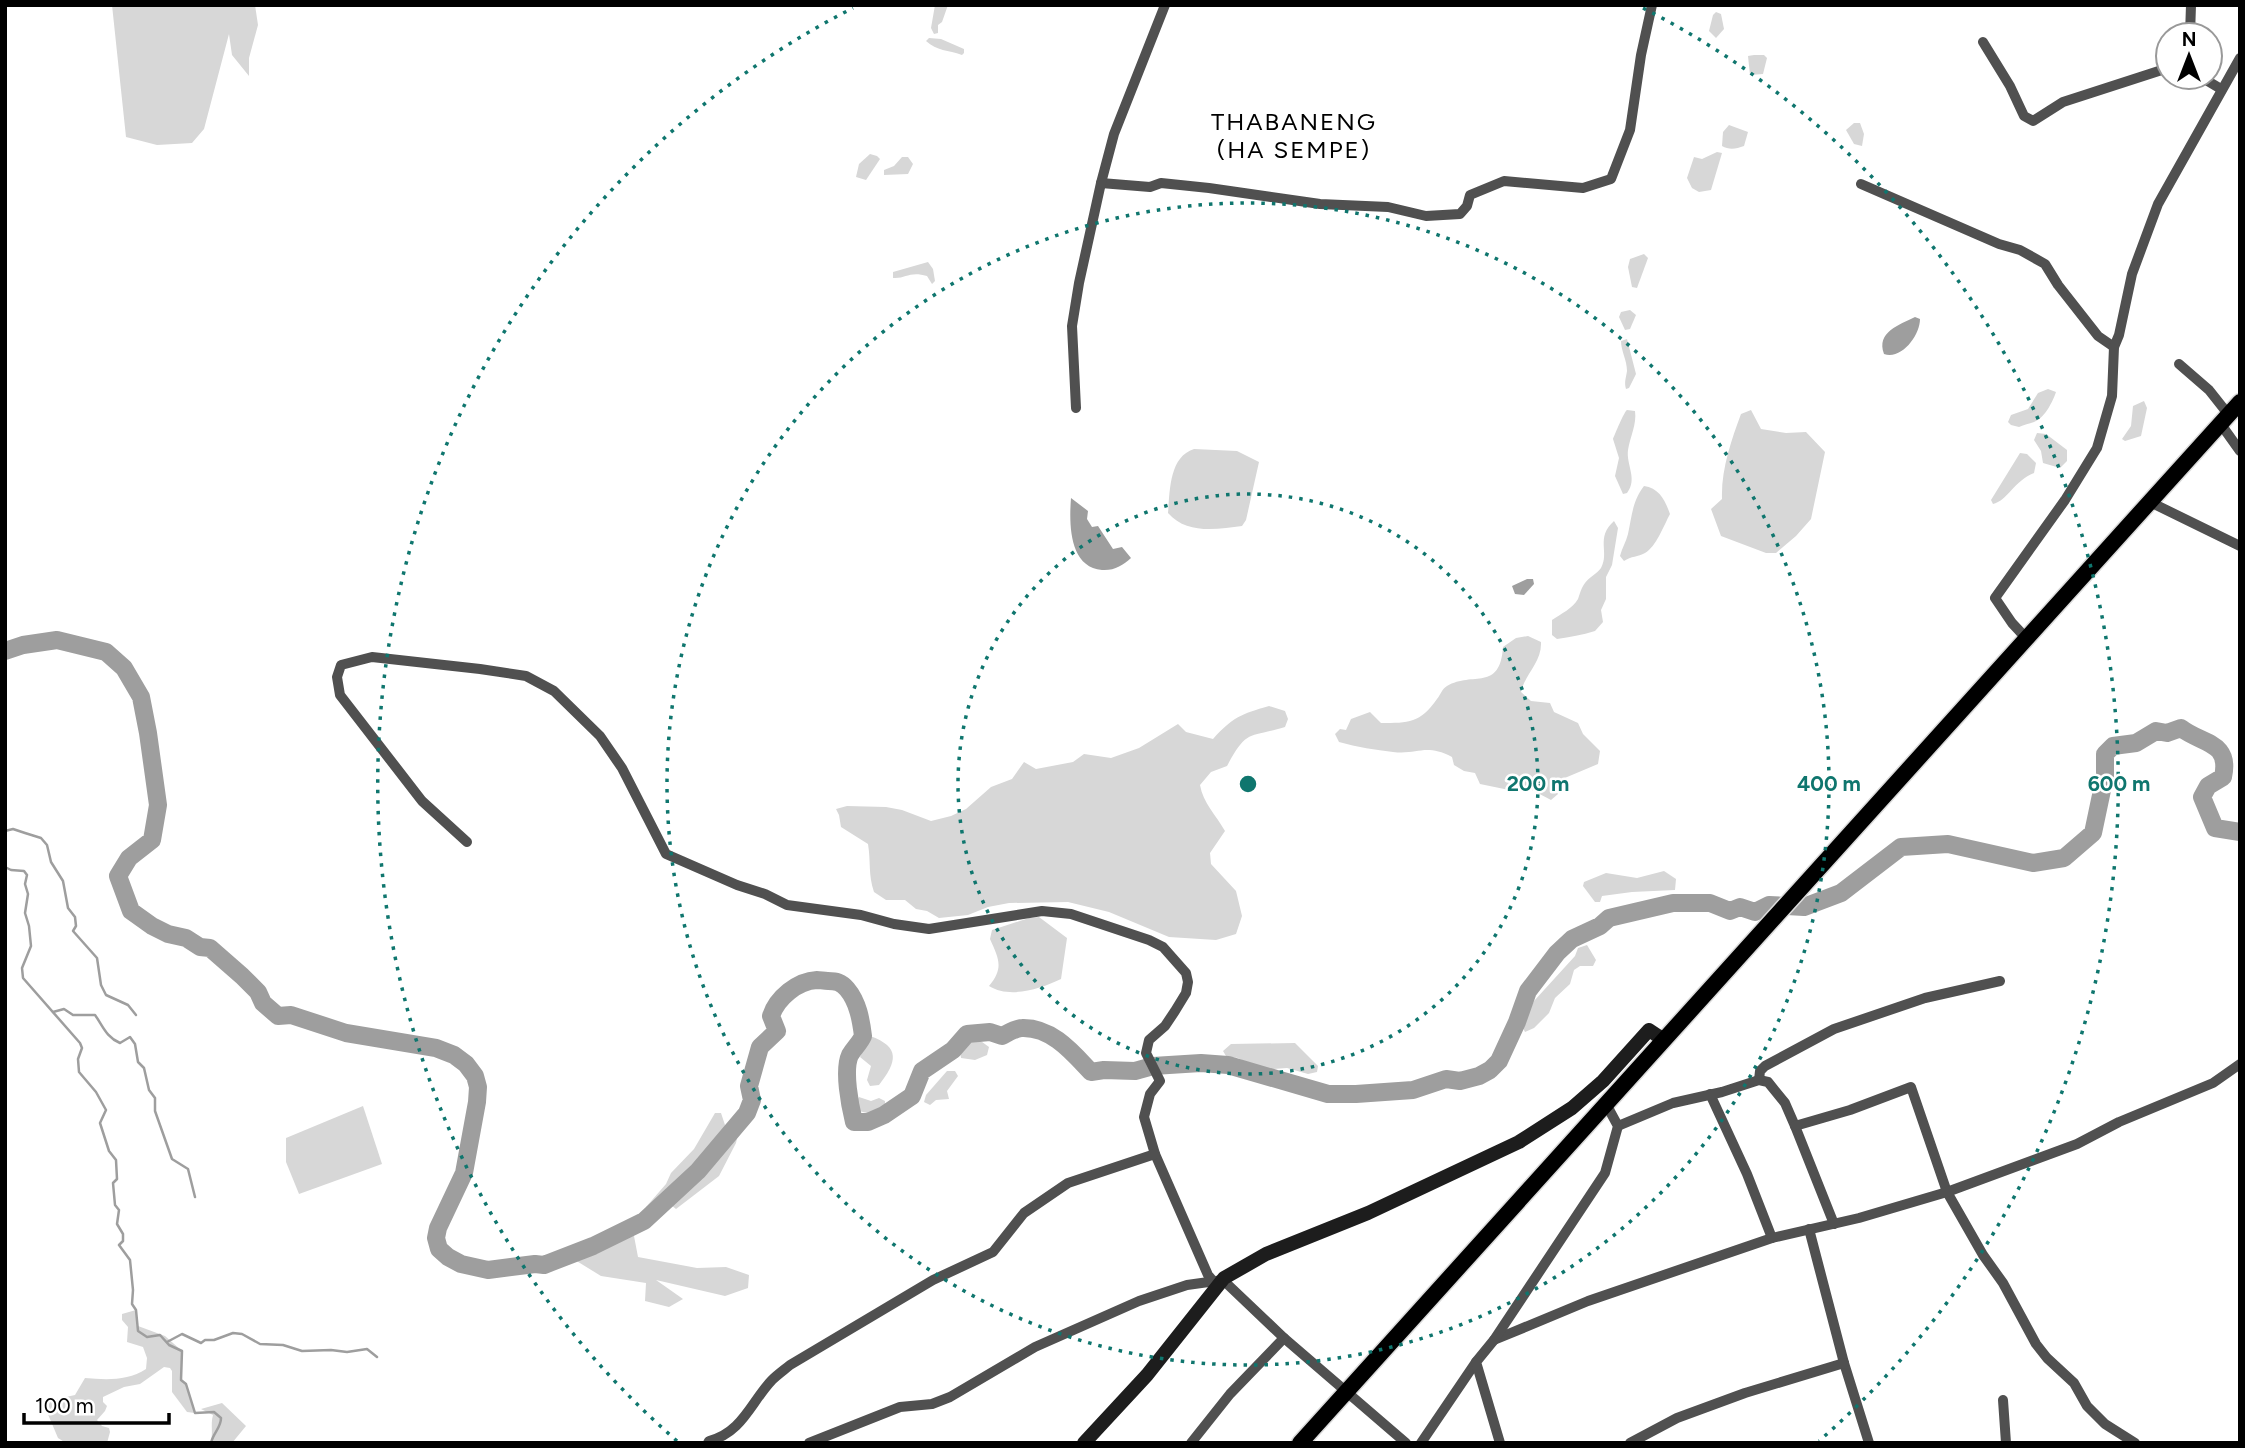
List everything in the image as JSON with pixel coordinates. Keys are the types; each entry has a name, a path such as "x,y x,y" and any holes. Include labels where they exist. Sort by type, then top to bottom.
{"main road":[{"path":"1300,1443 2240,402"}],"street":[{"path":"1076,408 1072,326 1101,183 1114,134 1166,5"},
{"path":"1101,183 1150,187 1161,183 1320,204 1388,207 1426,216 1460,214 1467,206 1469,195 1504,181 1583,188 1602,182 1611,179 1630,130 1641,55 1652,5"},
{"path":"1983,42 2010,86 2024,116 2033,121 2063,102 2154,73"},
{"path":"2224,84 2240,58"},
{"path":"2026,638 2012,623 1996,598 2065,500 2097,448 2112,396 2114,347 2132,274 2158,204 2220,91"},
{"path":"1861,184 1999,244 2020,250 2045,264 2098,336 2114,347"},
{"path":"2179,364 2209,390 2240,451"},
{"path":"2150,502 2240,546"},
{"path":"467,842 422,801 340,695 337,677 341,665 363,657 403,659 526,676 554,691 600,736 622,768 666,854 786,905 861,915 894,924 929,929 1022,912 1071,914 1163,947 1186,972 1188,982 1186,993 1165,1026 1149,1040 1146,1053 1160,1081 1150,1094 1144,1117 1156,1154 1208,1275 1406,1443"},
{"path":"1759,1080 1760,1071 1765,1066 1834,1029 1925,998 2000,981"},
{"path":"1084,1443 1147,1375 1218,1281 1266,1254 1368,1213 1519,1142 1572,1108 1603,1080 1649,1030 1664,1040"},
{"path":"1494,1340 1599,1296 1772,1238 1834,1224 1947,1192 2077,1144 2119,1122 2213,1083 2240,1065"},
{"path":"1618,1126 1673,1103 1759,1080 1768,1082 1784,1103 1795,1126 1834,1224"},
{"path":"1795,1126 1850,1110 1910,1087 1947,1192 1983,1255 2003,1283 2036,1344 2046,1358 2074,1383 2087,1406 2105,1424 2135,1443"},
{"path":"1710,1094 1747,1174 1772,1238"},
{"path":"1421,1443 1494,1340 1605,1172 1618,1126 1606,1104"},
{"path":"708,1443 724,1437 753,1407 771,1381 790,1365 933,1280 993,1252 1024,1213 1068,1183 1156,1154"},
{"path":"1809,1229 1844,1363 1869,1443"},
{"path":"809,1443 900,1407 932,1404 1035,1347 1108,1313 1187,1285 1218,1281"},
{"path":"1191,1443 1230,1394 1284,1338"},
{"path":"1476,1362 1500,1443"},
{"path":"1630,1443 1677,1418 1711,1405 1844,1363"},
{"path":"2003,1400 2006,1443"}],"shaded area":[{"path":"112,5 255,5 258,25 249,58 249,76 232,55 229,34 204,129 192,143 157,145 126,137"},
{"path":"935,5 948,5 942,22 938,25 938,33 934,34 931,28"},
{"path":"1716,12 1721,14 1724,29 1716,38 1709,31"},
{"path":"929,38 941,39 964,49 964,53 962,55 934,47 926,41"},
{"path":"1764,55 1767,58 1763,74 1750,75 1748,56"},
{"path":"1854,123 1860,123 1864,134 1862,146 1854,144 1846,130"},
{"path":"1729,125 1748,132 1744,146 1733,149 1722,146 1723,132"},
{"path":"1717,152 1722,153 1711,190 1699,192 1692,188 1687,178 1694,157 1702,159"},
{"path":"870,154 880,159 866,180 856,177 859,164"},
{"path":"902,157 908,157 913,164 908,174 884,175 884,170 894,166"},
{"path":"1644,254 1648,258 1637,288 1632,287 1628,267 1630,259"},
{"path":"928,262 933,269 935,281 932,284 927,276 921,275 893,278 893,272"},
{"path":"1630,310 1636,315 1630,329 1625,330 1619,317 1621,312"},
{"path":"1915,317 1920,319 1919,325 1909,345 1897,353 1884,354 1883,340 1890,330"},
{"path":"1627,339 1636,374 1626,389 1627,367 1621,341"},
{"path":"2048,389 2056,392 2039,419 2019,427 2008,422 2011,415 2028,409 2038,393"},
{"path":"2144,401 2147,408 2141,436 2125,441 2122,439 2131,426 2133,406"},
{"path":"1627,410 1635,411 1628,450 1632,482 1627,493 1623,494 1615,476 1619,458 1613,439"},
{"path":"1751,410 1761,429 1786,433 1806,432 1825,452 1811,519 1776,553 1766,553 1721,536 1711,509 1722,499 1725,466 1741,414"},
{"path":"2037,433 2046,434 2067,450 2067,461 2060,468 2043,463 2041,451 2034,440"},
{"path":"1194,449 1237,451 1259,462 1246,520 1242,526 1193,528 1168,513 1175,467 1186,453"},
{"path":"2020,453 2027,454 2036,463 2034,473 1993,504 1991,500"},
{"path":"1644,486 1661,495 1670,514 1649,550 1624,561 1620,556 1635,503"},
{"path":"1071,498 1088,511 1087,519 1092,527 1098,526 1113,549 1122,547 1131,558 1110,570 1091,567 1083,561 1073,543"},
{"path":"1614,521 1618,528 1612,565 1606,577 1606,599 1601,610 1603,622 1595,631 1557,639 1552,635 1552,620 1573,605 1585,583 1601,568 1605,533"},
{"path":"1533,579 1534,584 1524,595 1515,594 1512,586"},
{"path":"1528,636 1541,642 1541,649 1521,692 1531,701 1550,703 1554,712 1578,723 1583,734 1600,751 1598,764 1560,780 1556,788 1558,794 1551,800 1532,790 1514,791 1480,784 1475,773 1454,765 1452,757 1443,753 1428,750 1402,753 1339,742 1335,734 1340,729 1346,730 1351,719 1370,712 1381,723 1407,722 1419,717 1431,707 1447,686 1491,675 1501,661 1503,647 1516,638"},
{"path":"1269,706 1285,711 1288,719 1285,727 1244,740 1227,766 1211,772 1200,785 1207,803 1225,831 1210,853 1211,864 1236,891 1242,916 1236,934 1216,940 1169,937 1109,912 1068,902 1009,903 968,915 939,918 927,911 916,909 905,900 886,900 874,892 868,844 841,827 836,809 847,806 886,807 931,821 966,809 991,787 1012,779 1024,762 1036,769 1073,762 1084,754 1111,758 1139,748 1178,724 1186,732 1213,739 1238,717"},
{"path":"1664,871 1676,879 1675,890 1602,896 1600,902 1595,902 1583,886 1584,882 1606,873 1637,878"},
{"path":"1039,917 1067,938 1061,979 1035,989 1015,992 989,986 998,968 998,958 990,939 992,930"},
{"path":"1587,945 1596,960 1593,966 1580,966 1574,970 1570,984 1555,998 1549,1013 1534,1028 1525,1032 1522,1026 1534,1001 1575,956 1578,948"},
{"path":"870,1036 887,1045 893,1056 890,1069 879,1085 870,1086 867,1080 871,1066 860,1057"},
{"path":"969,1039 978,1039 989,1047 987,1055 975,1060 961,1058 962,1047"},
{"path":"1295,1043 1318,1066 1317,1072 1308,1074 1287,1068 1261,1070 1238,1058 1226,1056 1223,1051 1231,1044"},
{"path":"947,1071 955,1071 958,1076 947,1091 949,1099 936,1100 930,1105 924,1102 926,1095"},
{"path":"859,1097 871,1101 879,1098 885,1101 885,1108 867,1113 855,1110 854,1105"},
{"path":"363,1106 382,1164 299,1194 286,1162 286,1138"},
{"path":"715,1113 721,1113 726,1128 738,1134 719,1176 676,1209 671,1205 669,1195 648,1210 646,1207 666,1184 671,1173 694,1149"},
{"path":"634,1236 638,1257 697,1268 726,1267 749,1275 748,1288 725,1296 656,1280 683,1299 669,1307 645,1301 646,1283 601,1276 575,1260 613,1238"},
{"path":"136,1310 138,1326 165,1336 182,1351 181,1379 186,1384 195,1413 187,1412 172,1392 172,1371 164,1367 140,1384 124,1387 103,1397 107,1406 97,1420 102,1426 109,1428 107,1443 66,1443 58,1438 47,1412 48,1401 75,1395 85,1378 124,1378 146,1369 147,1358 143,1347 127,1342 128,1327 122,1320 122,1314"},
{"path":"222,1403 246,1426 232,1443 210,1443 213,1415 201,1409"}],"waterway":[{"path":"5,651 23,645 57,640 106,652 124,668 141,697 158,805 152,840 129,858 118,876 131,911 168,934 186,938 200,947 210,948 242,976 258,992 263,1003 278,1016 291,1015 346,1033 436,1048 454,1055 466,1064 475,1076 478,1087 477,1102 464,1173 438,1228 436,1238 439,1249 448,1257 461,1264 488,1270 544,1265 593,1246 644,1221 698,1171 747,1113 752,1100 749,1086 760,1047 777,1031 771,1016 774,1009 795,987 810,981 840,983 851,994 858,1011 863,1036 850,1055 847,1070 854,1122 868,1122 884,1115 912,1096 922,1071 953,1050 967,1034 990,1032 1002,1036 1022,1028 1052,1036 1091,1072 1135,1071 1153,1066 1201,1063 1228,1065 1328,1094 1413,1090 1446,1079 1460,1081 1490,1070 1499,1061 1528,991 1557,953 1572,939 1600,926 1609,918 1673,903 1710,903 1730,911 1740,907 1755,912 1769,905 1804,907 1841,893 1901,847 1948,844 2033,863 2064,858 2093,833 2105,776 2105,754 2113,746 2136,743 2156,731 2167,733 2181,728 2212,745 2223,756 2223,777 2208,786 2202,797 2215,828 2240,832"},
{"path":"5,831 13,829 41,838 47,845 51,862 63,881 68,908 75,917 76,926 73,931 97,958 101,985 106,995 128,1005 136,1015"},
{"path":"5,867 24,871 27,875 25,913 31,946 22,968 23,978 80,1043 82,1048 78,1059 79,1072 96,1092 106,1110 100,1123 109,1151 116,1160 117,1179 113,1183 115,1205 119,1210 117,1224 123,1234 123,1241 119,1245 130,1260 132,1304 136,1310 138,1331 147,1337 160,1335 169,1345 182,1351 181,1380 186,1384 195,1413 214,1412 221,1418 211,1443"},
{"path":"53,1012 64,1009 73,1015 95,1015 115,1041 120,1043 130,1037 135,1044 138,1062 144,1068 149,1090 155,1098 155,1111 172,1159 188,1169 195,1197"},
{"path":"167,1342 182,1334 201,1343 233,1333 242,1334 260,1344 283,1345 302,1351 347,1352 367,1349 377,1357"}],"district":[{"name":"THABANENG (HA SEMPE)","path":"1294,135"}]}
